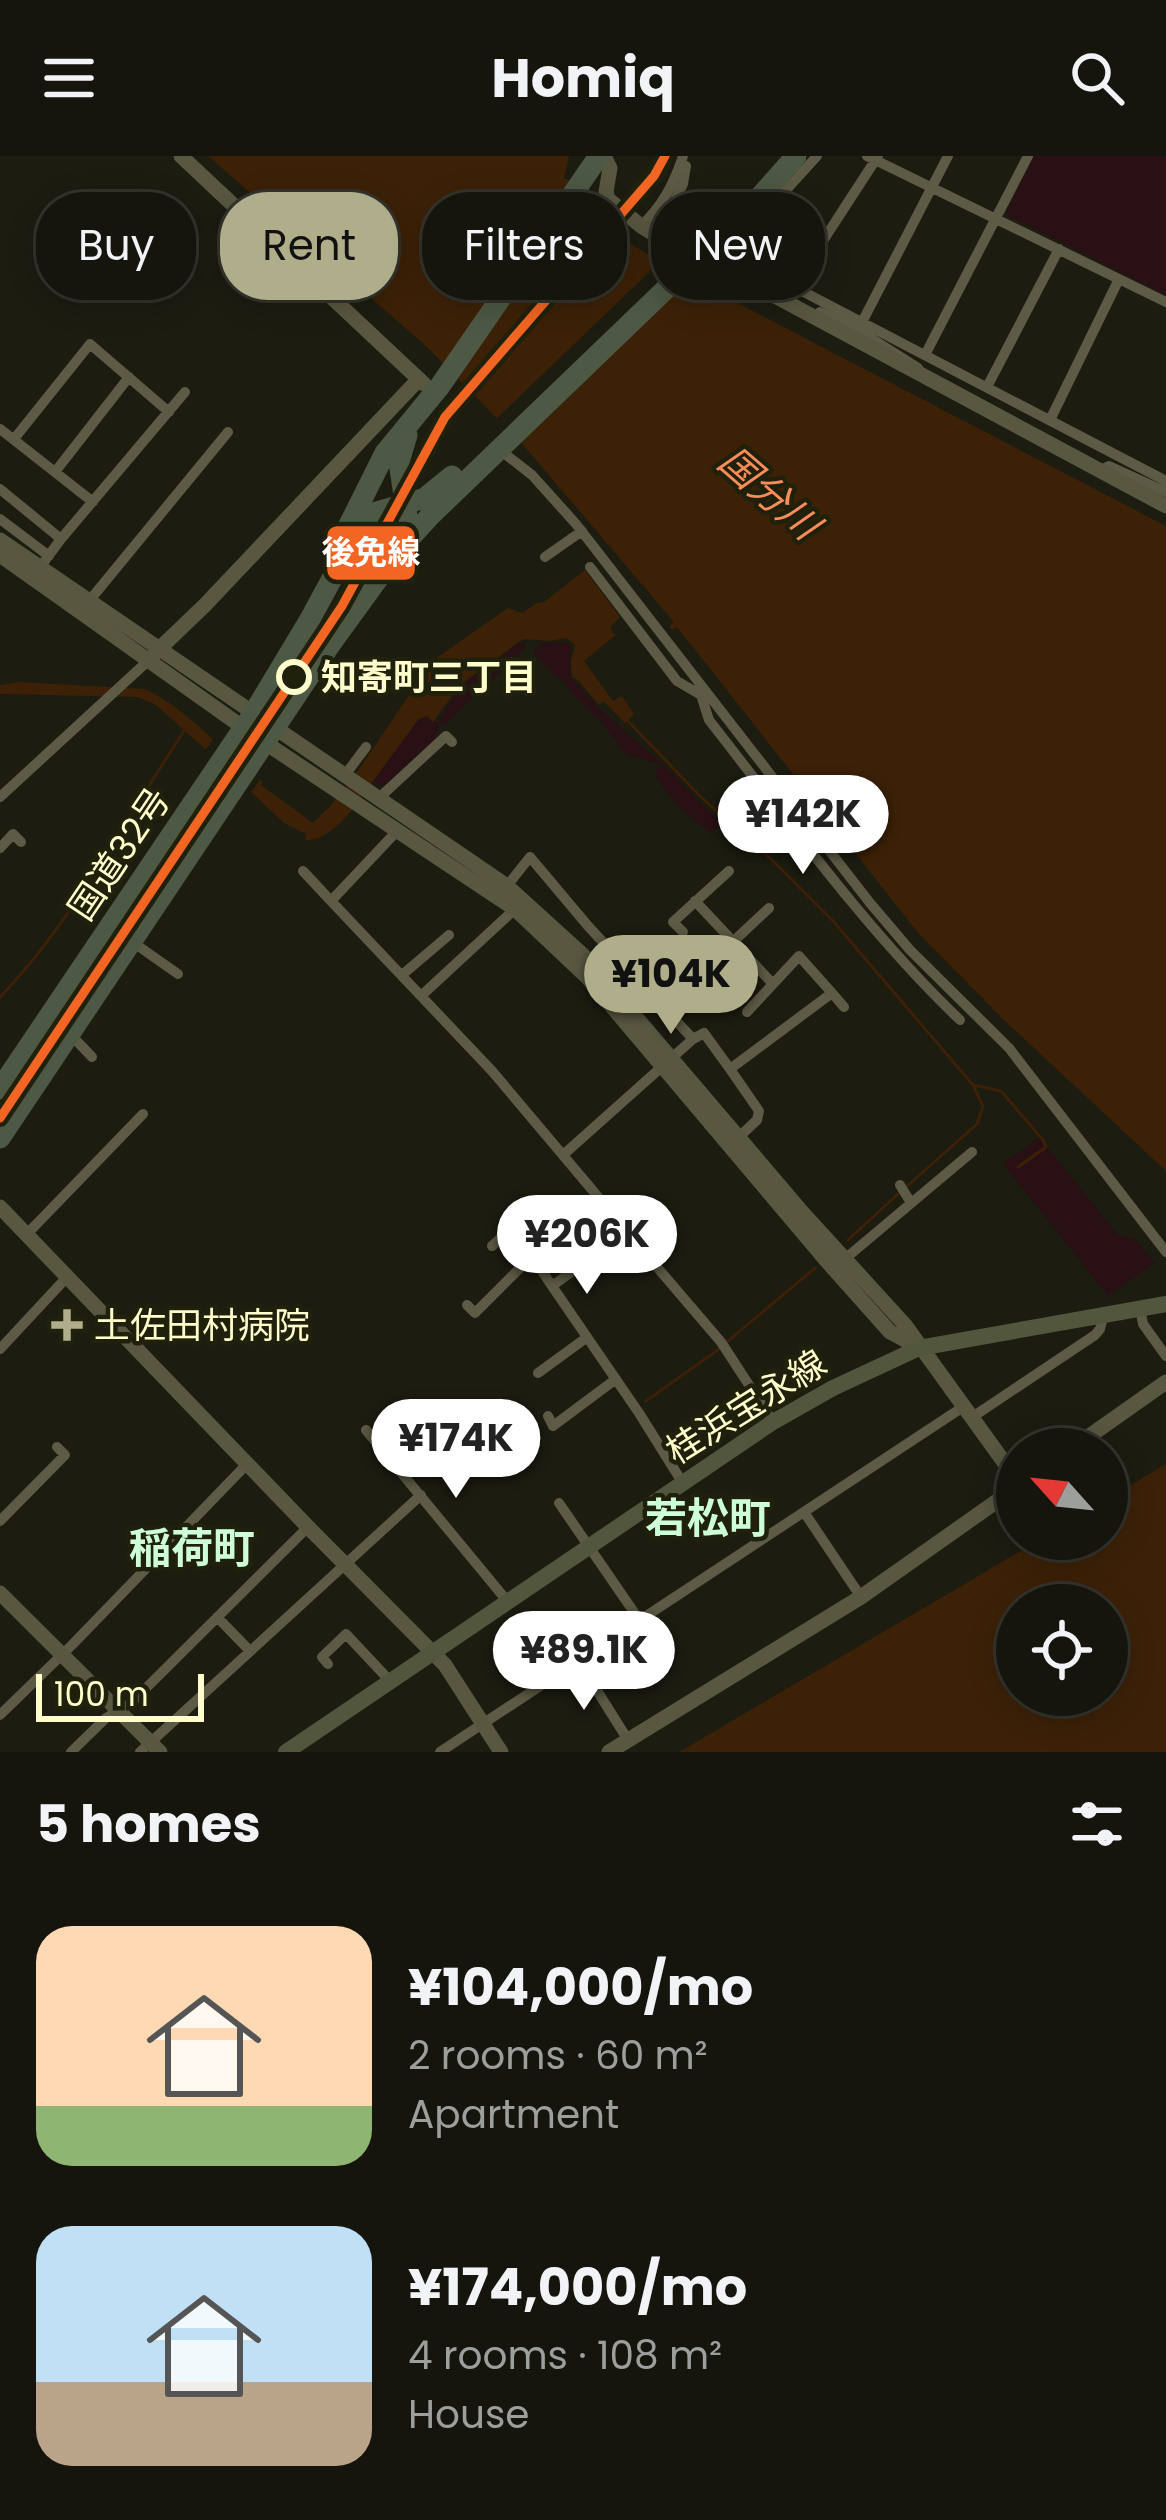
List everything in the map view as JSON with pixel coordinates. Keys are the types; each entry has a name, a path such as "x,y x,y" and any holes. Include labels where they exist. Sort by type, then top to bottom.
{"highway":[{"path":"290,653 378,465 602,156"},
{"path":"746,192 778,156"},
{"path":"764,192 796,156"},
{"path":"290,653 360,526 373,513 432,493 500,443 651,295"},
{"path":"398,551 407,524 402,448 431,386"},
{"name":"国道32号","path":"0,1138 332,641 398,551 500,443"},
{"name":"国道32号","path":"0,1089 290,653"}],"main road":[{"name":"桂浜宝永線","path":"286,1752 773,1422 833,1388 919,1348 1166,1304"}],"street":[{"path":"0,797 431,386 181,156"},
{"path":"602,156 610,168 608,200 651,232"},
{"path":"784,192 817,156"},
{"path":"860,326 948,156"},
{"path":"925,355 1028,156"},
{"path":"825,236 874,157 1166,302"},
{"path":"641,226 656,211 682,160"},
{"path":"987,387 1058,249"},
{"path":"1049,420 1119,279"},
{"path":"780,300 1166,506"},
{"path":"815,300 860,326 934,381"},
{"path":"801,310 809,307 925,355 1166,481"},
{"path":"14,439 91,344 169,412"},
{"path":"55,472 129,377"},
{"path":"41,567 185,392"},
{"path":"0,429 93,502"},
{"path":"85,606 228,433"},
{"path":"500,443 582,531 704,693 910,950 1009,1048 1166,1252"},
{"path":"1101,470 1109,466 1166,492"},
{"path":"0,489 62,539"},
{"path":"0,519 41,567 85,606 270,736 507,886 583,955 825,1259 890,1332 919,1348"},
{"path":"545,557 582,531"},
{"path":"0,540 41,567"},
{"path":"0,555 41,567"},
{"path":"590,567 677,681 704,693"},
{"path":"704,693 709,720 870,925 960,1020"},
{"path":"372,800 446,736 452,742"},
{"path":"344,781 366,747"},
{"path":"372,800 398,830 515,909 573,962 739,1137 905,1325 996,1454"},
{"path":"332,901 398,830"},
{"path":"0,848 13,834 21,842"},
{"path":"507,886 530,857 693,1039"},
{"path":"303,871 492,1071 723,1345 773,1422"},
{"path":"682,932 673,922 729,871"},
{"path":"695,902 773,985"},
{"path":"705,973 769,908"},
{"path":"421,996 515,909"},
{"path":"402,975 449,935"},
{"path":"131,941 178,974"},
{"path":"746,1012 799,956 844,1007"},
{"path":"730,1069 832,993"},
{"path":"70,1034 92,1057"},
{"path":"563,1155 704,1034 759,1112 739,1137"},
{"path":"27,1234 142,1114"},
{"path":"846,1258 972,1152"},
{"path":"900,1185 911,1203"},
{"path":"466,1306 475,1313 523,1265 532,1245 599,1198"},
{"path":"0,1207 446,1665 501,1752"},
{"path":"552,1286 627,1232"},
{"path":"493,1246 505,1234 538,1265 684,1485"},
{"path":"0,1349 68,1276"},
{"path":"1140,1308 1142,1324 1166,1355"},
{"path":"440,1752 804,1512 1095,1335 1104,1314"},
{"path":"538,1372 586,1338"},
{"path":"548,1416 553,1426 616,1379"},
{"path":"1101,1428 1166,1382"},
{"path":"366,1430 508,1602"},
{"path":"0,1521 19,1493 65,1455 57,1447"},
{"path":"0,1714 8,1698 61,1654 248,1463"},
{"path":"0,1593 150,1749 421,1495"},
{"path":"609,1752 861,1597 996,1499"},
{"path":"559,1503 640,1621"},
{"path":"804,1512 861,1597"},
{"path":"70,1752 130,1703 308,1526"},
{"path":"217,1617 250,1651"},
{"path":"328,1664 322,1657 346,1634 391,1682"},
{"path":"578,1661 628,1740"}],"shaded area":[{"path":"1034,156 1166,156 1166,295 1009,216 1007,210"},
{"path":"520,642 525,648 444,725 439,724 434,742 387,783 382,786 375,781 410,728 426,716 438,723 460,687"},
{"path":"567,642 571,646 570,677 720,823 710,833 667,792 656,776 659,764 626,754 568,685 533,654 541,644"},
{"path":"1039,1137 1118,1235 1135,1239 1155,1263 1108,1296 1003,1164"}],"water":[{"name":"国分川","path":"208,156 569,156 564,178 578,192 422,192 422,300 627,300 627,242 651,255 651,300 732,300 1166,526 1166,1171 919,934 677,627 669,627 674,622 524,446 426,346 373,300 398,300 398,192 249,192"},
{"path":"585,570 620,617 610,628 618,633 584,661 613,701 622,696 634,714 625,723 572,677 575,645 566,638 523,639 460,685 433,722 427,716 418,720 348,815 323,836 305,840 306,834 284,823 251,792 263,781 261,785 313,823 359,769 432,661 508,608 522,613"},
{"path":"0,685 145,689 213,739 206,750 156,705 138,697 0,694"},
{"path":"1166,1464 1166,1752 679,1752 1005,1560 1128,1560 1128,1487"}],"pier":[{"path":"651,270 651,300 669,300 517,447 493,422 620,300 627,300 627,293"}],"waterway":[{"path":"625,718 833,921 973,1085 983,1106 977,1124 905,1188"},
{"path":"0,997 76,901 186,728"},
{"path":"973,1085 1001,1091 1043,1140 1046,1147 1018,1167"},
{"path":"848,1240 898,1194"},
{"path":"646,1401 715,1352 815,1268"}],"transit line":[{"name":"後免線","path":"0,1118 342,606 445,417 654,176 665,156"}],"place":[{"name":"知寄町三丁目","path":"294,677"},
{"name":"土佐田村病院","path":"67,1325"}],"district":[{"name":"若松町","path":"708,1518"},
{"name":"稲荷町","path":"192,1548"}]}
